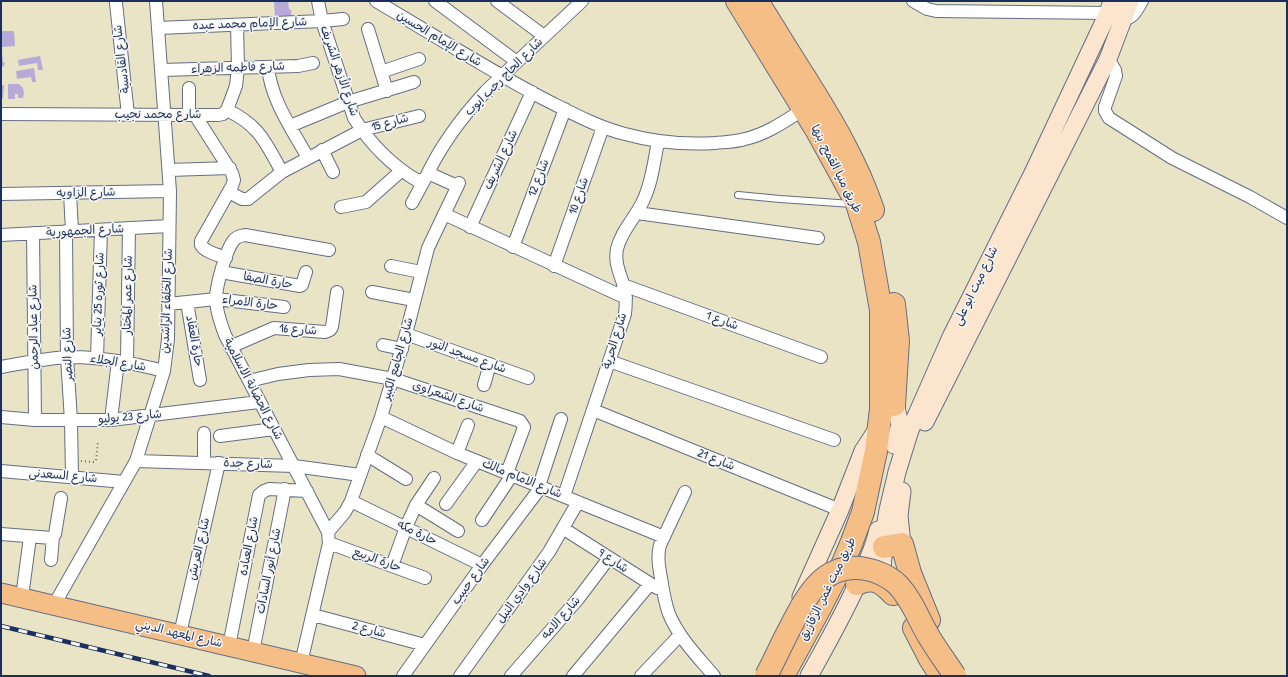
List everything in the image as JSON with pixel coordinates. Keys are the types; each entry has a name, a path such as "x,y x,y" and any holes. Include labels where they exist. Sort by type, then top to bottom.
{"highway":[{"name":"طريق منيا القمح, بنها","path":"737,1 804,109 825,127 852,158 868,194 886,252 898,341 894,403 882,439"},
{"name":"طريق منيا القمح, بنها","path":"757,1 825,127 857,204 869,242 881,310 882,439"},
{"name":"طريق ميت غمر, الزقازيق","path":"783,676 820,608 851,544 863,512 882,439"},
{"name":"طريق ميت غمر, الزقازيق","path":"795,676 842,592 872,516 882,439"},
{"path":"893,545 910,573 928,618 964,676"},
{"path":"766,676 799,610 818,582 838,570 854,568 879,573 897,584 908,598 928,634 955,676"},
{"path":"858,584 868,580 876,581 888,589 900,603 930,659 941,676"}],"main road":[{"name":"شارع ميت ابو على","path":"893,545 889,504 910,430 951,337 1114,11 1130,1"},
{"name":"شارع ميت ابو على","path":"881,584 900,523 900,502 908,468 922,429 1108,59 1114,11"},
{"path":"809,676 834,632 858,584 878,532 893,451 900,425 894,403"},
{"path":"766,676 840,510 863,451 882,439"},
{"name":"شارع المعهد الديني","path":"1,593 180,634 208,646 229,646 253,652 305,670"},
{"name":"شارع المعهد الديني","path":"1,603 208,646 305,670 356,676"}],"street":[{"name":"شارع الخلفاء الراشدين","path":"54,605 136,461 164,371 168,339 170,191 156,1"},
{"name":"شارع الأزهر الشريف","path":"318,1 322,22 354,118 374,145 401,171"},
{"name":"شارع الإمام الحسين","path":"376,1 502,76 565,110 623,134 658,142 692,144 745,140 770,130 804,109"},
{"path":"435,1 517,62"},
{"path":"497,1 544,36"},
{"name":"شارع الحاج رجب ايوب","path":"412,203 440,148 460,121 486,91 582,1"},
{"path":"913,1 927,9 936,11 1114,11 1128,19 1133,15 1142,1"},
{"name":"شارع القادسية","path":"116,3 128,115"},
{"name":"شارع الإمام محمد عبده","path":"158,28 322,22 343,19"},
{"path":"238,25 238,68 236,86 227,110 252,125 262,136 282,172"},
{"path":"368,29 387,91"},
{"path":"381,72 419,59"},
{"path":"1108,59 1116,74 1105,107 1105,111 1109,118 1172,158 1250,197 1287,218"},
{"name":"شارع فاطمه الزهراء","path":"162,70 298,66 313,62"},
{"path":"268,66 273,92 308,158"},
{"path":"290,126 348,102 414,82"},
{"path":"189,88 192,115 230,168 234,180 229,192 201,241 202,248 226,258"},
{"name":"شارع الشريف","path":"470,227 532,92"},
{"name":"شارع محمد نجيب","path":"1,114 218,115 223,114 227,110"},
{"name":"شارع 12","path":"513,247 565,110"},
{"name":"شارع 15","path":"229,192 242,199 248,199 282,172 362,130 419,116"},
{"name":"شارع 10","path":"554,266 603,127"},
{"name":"شارع الحرية","path":"564,496 625,314 626,298 616,264 617,250 621,237 637,213 648,192 658,142"},
{"path":"322,150 333,172"},
{"path":"169,170 230,168"},
{"path":"341,207 366,202 401,171 418,180 424,179 427,175"},
{"name":"شارع الجامع الكبير","path":"305,670 313,614 329,537 351,501 381,417 402,349 428,248 458,184 427,175"},
{"name":"شارع الزاويه","path":"1,194 170,191"},
{"name":"شارع النصر","path":"70,193 66,357 71,420 72,476"},
{"path":"637,213 818,238"},
{"path":"444,214 626,298"},
{"name":"شارع الجمهورية","path":"1,235 169,226"},
{"name":"شارع عمر المختار","path":"111,420 123,362 129,228"},
{"name":"شارع ثوره 25 يناير","path":"97,358 101,230"},
{"name":"شارع عباد الرحمن","path":"33,233 35,420"},
{"name":"شارع الحضانة الاسلامية","path":"329,250 245,235 238,236 234,240 221,272 216,299 220,322 230,347 294,466 329,537"},
{"path":"392,266 421,272"},
{"name":"حارة الصفا","path":"221,272 300,286 304,282 306,272"},
{"name":"شارع 1","path":"623,285 821,357"},
{"name":"شارع 16","path":"230,347 274,328 325,332 330,330 332,327 337,292"},
{"path":"372,292 414,300"},
{"name":"حارة الامراء","path":"168,304 216,299 284,307"},
{"name":"حارة العقاد","path":"187,302 200,380"},
{"name":"شارع مسجد النور","path":"406,334 528,378"},
{"path":"383,345 402,349"},
{"name":"شارع الجلاء","path":"1,367 34,360 66,357 97,358 164,371"},
{"path":"609,361 834,440"},
{"path":"484,385 490,364"},
{"name":"شارع الشعراوى","path":"249,381 278,374 309,370 339,369 393,378 520,421 524,427 510,474"},
{"name":"شارع 23 يوليو","path":"1,416 35,420 111,420 259,402"},
{"name":"شارع 21","path":"593,410 840,510"},
{"name":"شارع الامام مالك","path":"381,417 457,453 664,536"},
{"name":"شارع حبيب","path":"403,676 540,486 561,419"},
{"path":"457,453 468,425"},
{"path":"220,436 274,429"},
{"path":"204,434 204,463"},
{"path":"367,455 406,479"},
{"name":"شارع جدة","path":"136,461 294,466 360,475"},
{"path":"446,504 477,461"},
{"name":"شارع العريش","path":"180,634 219,463"},
{"name":"شارع السعدنى","path":"1,471 72,476 124,482"},
{"path":"482,520 510,474"},
{"path":"392,566 406,527 416,505 434,478"},
{"name":"شارع العباده","path":"229,646 259,495 269,489 307,491"},
{"name":"شارع أنور السادات","path":"253,652 285,489"},
{"path":"685,492 660,545 658,556 663,592 669,614 680,635 714,676"},
{"path":"51,560 53,537 61,498"},
{"name":"حارة مكه","path":"351,501 482,565"},
{"name":"شارع وادي النيل","path":"460,676 534,575 564,529 578,502"},
{"path":"416,505 458,531"},
{"name":"شارع 9","path":"564,529 663,592"},
{"path":"1,534 30,537 53,537"},
{"path":"22,597 30,537"},
{"name":"حارة الربيع","path":"329,537 392,566 425,578"},
{"name":"شارع الامه","path":"511,676 578,599 609,558"},
{"path":"573,676 611,633 650,584"},
{"name":"شارع 2","path":"313,614 426,645"},
{"path":"641,676 680,635"}],"lane":[{"path":"738,195 857,204"}],"path":[{"path":"72,461 94,462 96,460 98,441"}],"building":[{"path":"274,1 291,1 288,3 289,9 291,10 292,19 275,20"},
{"path":"1,31 14,31 15,46 1,47"},
{"path":"2,52 3,62 5,63 3,67 1,67 1,53"},
{"path":"40,56 43,70 38,70 37,63 19,66 18,60"},
{"path":"34,68 36,82 32,82 31,77 17,79 16,71"},
{"path":"8,84 19,84 23,88 23,98 18,98 18,94 15,94 15,99 8,99"},
{"path":"1,85 4,85 3,98 1,98"}],"railway":[{"path":"1,626 209,676"}]}
